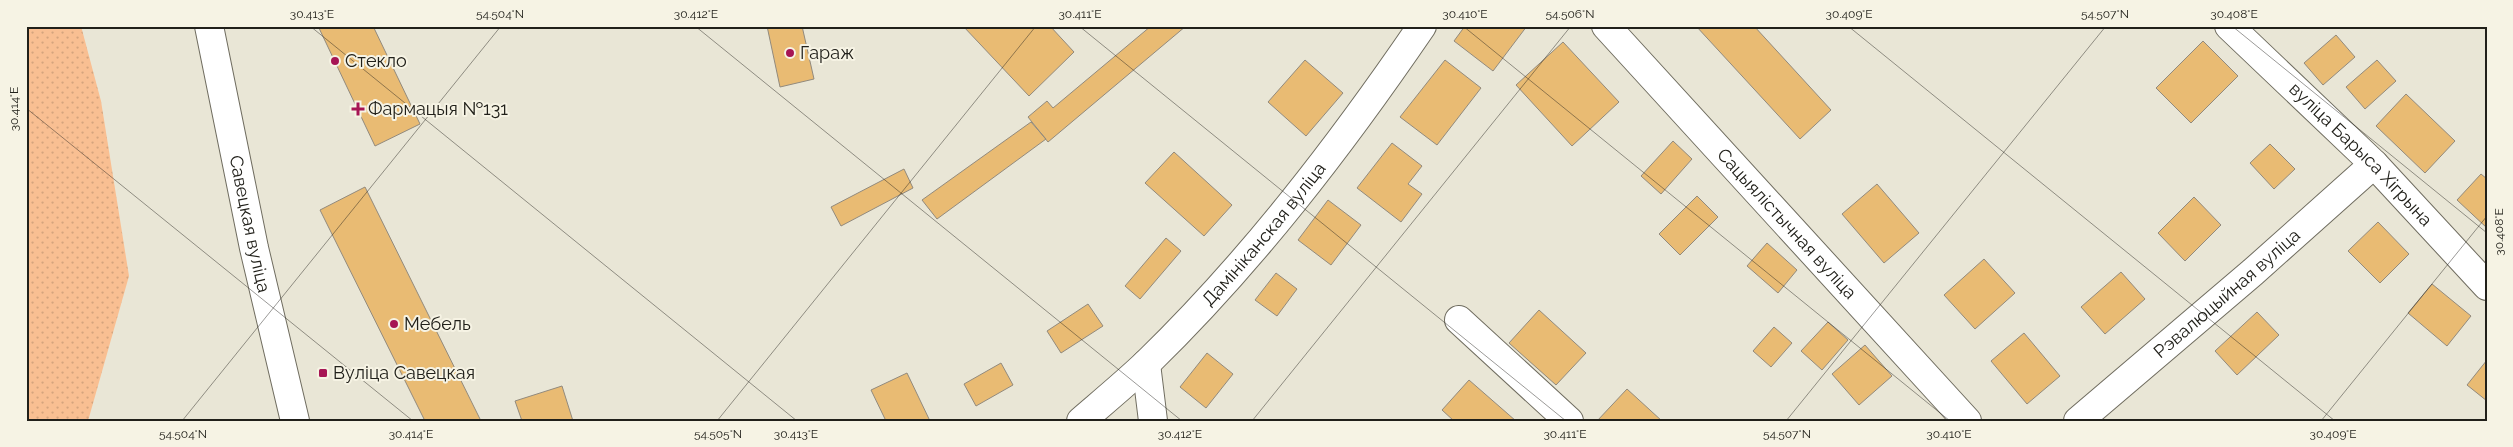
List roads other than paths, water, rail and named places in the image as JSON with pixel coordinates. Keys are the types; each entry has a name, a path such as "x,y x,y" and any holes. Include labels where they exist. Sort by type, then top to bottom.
{"street":[{"name":"Савецкая вуліца","path":"209,26 254,248 295,421"},
{"name":"Дамініканская вуліца","path":"1081,421 1146,364 1201,307 1296,200 1383,84 1422,26"},
{"name":"Сацыялістычная вуліца","path":"1606,26 1967,421"},
{"name":"вуліца Барыса Хігрына","path":"2229,26 2374,164 2487,286"},
{"name":"Рэвалюцыйная вуліца","path":"2078,421 2253,272 2374,164"},
{"path":"1459,320 1569,421"},
{"path":"1146,364 1153,421"}],"place":[{"name":"Гараж","path":"790,53"},
{"name":"Стекло","path":"335,61"},
{"name":"Фармацыя №131","path":"358,109"},
{"name":"Мебель","path":"394,324"},
{"name":"Вуліца Савецкая","path":"323,373"}]}
